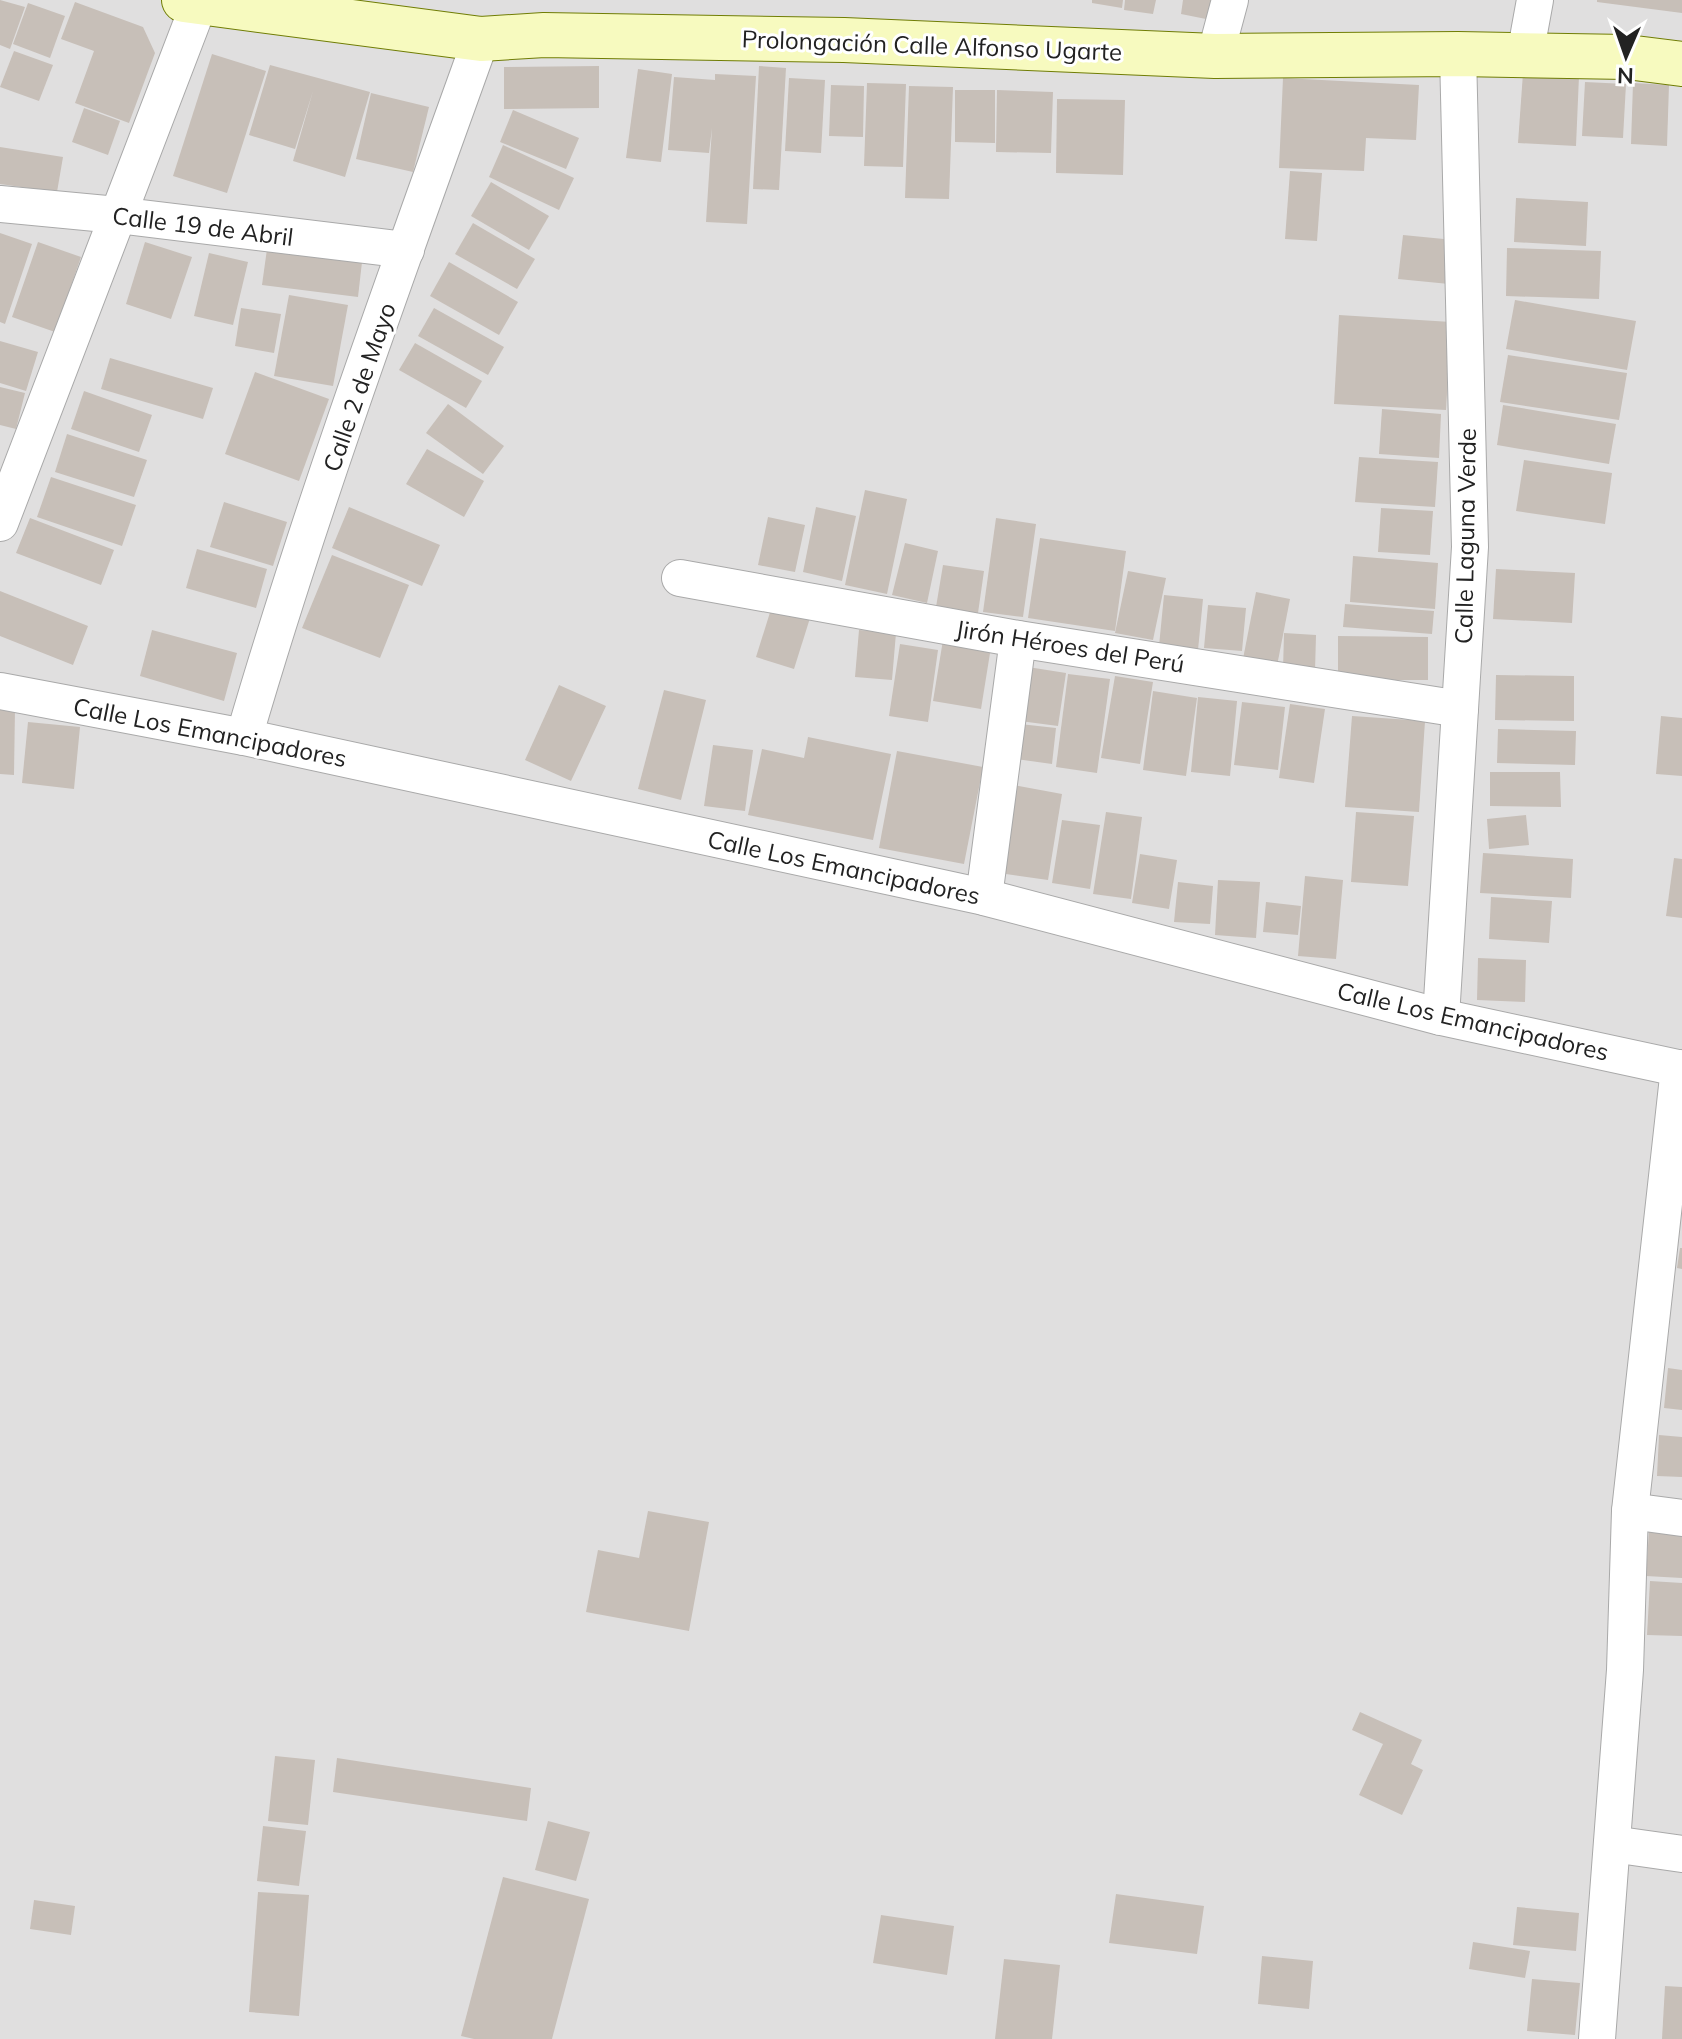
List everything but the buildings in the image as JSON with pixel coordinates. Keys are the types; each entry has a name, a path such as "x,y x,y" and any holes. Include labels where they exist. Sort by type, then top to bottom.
{"street":[{"path":"1215,56 1230,0"},
{"path":"1525,55 1535,0"},
{"path":"0,523 117,215 192,2"},
{"name":"Prolongación Calle Alfonso Ugarte","path":"192,2 481,39 544,35 844,40 1215,56 1458,54 1627,57 1682,64"},
{"name":"Calle 2 de Mayo","path":"244,737 269,652 481,39"},
{"name":"Calle Laguna Verde","path":"1441,1017 1470,547 1458,54"},
{"name":"Calle 19 de Abril","path":"0,204 406,250"},
{"name":"Jirón Héroes del Perú","path":"680,578 1018,639 1460,709"},
{"path":"984,897 1018,639"},
{"name":"Calle Los Emancipadores","path":"0,691 244,737 984,897 1441,1017 1680,1068"},
{"path":"1597,2039 1625,1670 1630,1511 1680,1068"},
{"path":"1630,1511 1682,1518"},
{"path":"1612,1844 1682,1854"}],"shaded area":[{"path":"0,0 1682,0 1682,2039 0,2039"}]}
